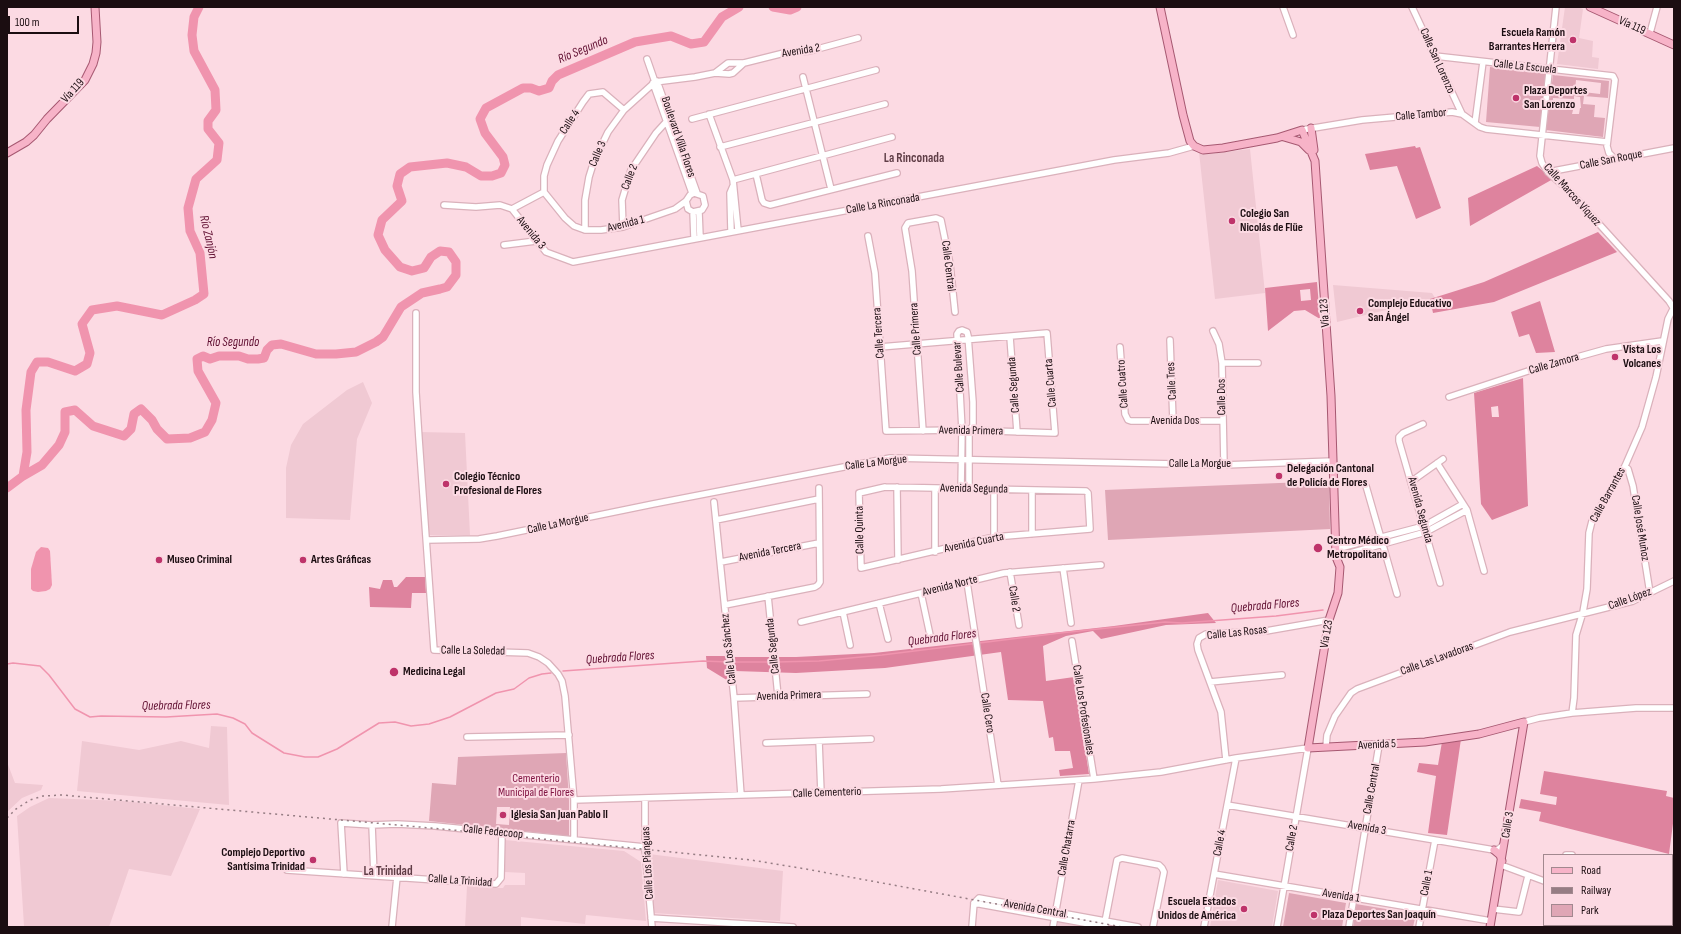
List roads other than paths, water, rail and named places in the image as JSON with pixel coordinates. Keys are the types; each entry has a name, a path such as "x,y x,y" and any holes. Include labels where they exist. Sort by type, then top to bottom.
{"main road":[{"name":"Vía 119","path":"7,153 26,142 34,135 47,119 85,80 96,54 97,42 95,7"},
{"path":"1160,7 1183,115 1190,141 1194,146 1203,150 1224,148 1284,137 1302,130"},
{"name":"Vía 119","path":"1590,7 1674,45"},
{"path":"1311,128 1315,158"},
{"name":"Vía 123","path":"1302,130 1315,158 1331,393 1336,553 1340,567 1338,593 1329,620 1308,748"},
{"path":"1284,137 1301,142 1309,149 1315,158"},
{"name":"Avenida 5","path":"1308,748 1425,742 1465,736 1524,722"},
{"name":"Calle 3","path":"1491,924 1524,722"},
{"path":"1494,850 1500,855 1501,864"}],"street":[{"path":"1283,7 1293,36"},
{"name":"Calle San Lorenzo","path":"1412,7 1462,114"},
{"name":"Calle Marcos Víquez","path":"1556,7 1540,159 1548,172 1570,192 1670,301 1674,308"},
{"path":"1650,34 1657,7"},
{"name":"Avenida 2","path":"715,73 728,63 744,63 784,53 810,51 858,38"},
{"name":"Calle La Escuela","path":"1435,56 1614,77 1607,142"},
{"path":"647,59 655,82"},
{"path":"1475,123 1483,62"},
{"name":"Avenida 2","path":"655,82 715,73 733,73 744,63"},
{"path":"692,119 876,70"},
{"path":"804,77 831,189"},
{"path":"644,92 649,90 658,91 668,81 674,79"},
{"name":"Boulevard Villa Flores","path":"655,82 694,193"},
{"name":"Calle 3","path":"585,230 585,200 589,177 594,161 608,132 624,110 655,82"},
{"name":"Boulevard Villa Flores","path":"658,91 666,122 694,193"},
{"name":"Calle 4","path":"544,192 544,176 547,165 558,141 583,102 590,94 603,92 624,110"},
{"path":"720,147 885,104"},
{"name":"Calle Tambor","path":"1302,130 1362,120 1452,112 1462,114 1486,129 1607,142"},
{"path":"709,114 733,183 738,230"},
{"name":"Calle 2","path":"623,227 622,200 628,177 640,155 666,122"},
{"path":"656,133 662,132 671,135"},
{"path":"733,183 756,174 892,137"},
{"path":"1607,142 1609,153 1615,159"},
{"name":"Calle La Rinconada","path":"573,262 697,237 919,198 962,188 1114,160 1169,153 1194,146"},
{"name":"Calle San Roque","path":"1548,172 1674,148"},
{"path":"756,174 762,200 764,204 767,205 897,173"},
{"path":"731,231 730,193 733,183"},
{"path":"512,209 544,192"},
{"name":"Avenida 1","path":"544,192 564,218 574,226 585,230 601,230 623,227 675,209 686,201"},
{"path":"694,212 704,208 706,202 703,196 694,193 688,196 686,206 694,212 697,237"},
{"name":"Avenida 3","path":"444,205 476,207 500,205 512,209 546,252 573,262"},
{"name":"Avenida 1","path":"675,209 694,212"},
{"name":"Calle Central","path":"905,227 910,222 936,218 941,220 950,264 954,312"},
{"name":"Calle Primera","path":"905,227 912,271 923,431"},
{"name":"Calle Tercera","path":"868,236 875,273 886,430"},
{"path":"504,245 536,241"},
{"name":"Calle Barrantes","path":"1572,713 1576,635 1583,612 1587,589 1589,533 1592,521 1625,466 1642,427 1648,408 1662,341 1668,319 1674,308"},
{"name":"Calle La Soledad","path":"416,313 416,383 434,650 528,653 548,663 558,674 562,681 565,696 569,735 574,800 574,840"},
{"name":"Calle Bulevar","path":"961,488 962,430 957,332 962,330 968,334 969,340 973,402 973,426 969,430 969,488"},
{"name":"Calle Dos","path":"1213,331 1219,344 1222,363 1224,465"},
{"name":"Calle Cuarta","path":"1010,337 1047,333 1055,433"},
{"path":"880,347 1010,337"},
{"name":"Calle Segunda","path":"1010,337 1017,432"},
{"name":"Calle Tres","path":"1170,340 1174,421"},
{"name":"Calle Zamora","path":"1449,397 1531,370 1606,349 1662,341"},
{"name":"Calle Cuatro","path":"1120,347 1125,414 1128,420"},
{"path":"1222,363 1258,363"},
{"name":"Avenida Dos","path":"1128,420 1222,421"},
{"name":"Avenida Segunda","path":"1423,424 1403,433 1399,438 1440,583"},
{"name":"Avenida Primera","path":"886,430 969,430 1055,433"},
{"name":"Calle La Morgue","path":"427,540 479,539 497,536 871,461 909,458 1224,465 1333,460"},
{"path":"1412,481 1442,459"},
{"path":"1437,463 1467,510 1484,571"},
{"name":"Calle José Muñoz","path":"1625,466 1628,469 1633,486 1650,593"},
{"path":"1366,486 1397,594"},
{"path":"896,487 898,560"},
{"name":"Avenida Segunda","path":"860,492 896,487 1088,492 1090,530"},
{"path":"725,605 815,587 818,585 820,582 819,488"},
{"path":"935,488 935,552"},
{"path":"994,489 994,537"},
{"path":"1032,490 1032,534"},
{"name":"Calle Quinta","path":"860,492 861,568"},
{"path":"716,520 819,499"},
{"name":"Calle Los Sánchez","path":"714,502 732,672 741,795"},
{"path":"1336,553 1424,526 1463,504"},
{"path":"1336,553 1383,545 1426,532 1467,510"},
{"name":"Avenida Cuarta","path":"861,568 935,552 994,537 1090,530"},
{"name":"Avenida Tercera","path":"721,562 819,543"},
{"name":"Avenida Norte","path":"801,622 1010,572 1102,565"},
{"path":"1063,568 1071,623"},
{"name":"Calle 2","path":"1010,572 1018,625"},
{"name":"Calle López","path":"1583,612 1604,609 1632,601 1674,580"},
{"name":"Calle Cero","path":"967,582 998,785"},
{"path":"921,593 930,635"},
{"name":"Calle Segunda","path":"768,596 778,696"},
{"path":"879,603 888,639"},
{"path":"843,612 850,645"},
{"name":"Calle Las Lavadoras","path":"1326,747 1327,735 1335,716 1351,693 1357,689 1510,632 1583,612"},
{"name":"Calle Las Rosas","path":"1226,760 1221,712 1197,646 1198,640 1203,636 1266,631 1329,620"},
{"name":"Calle Los Profesionales","path":"1072,641 1094,779"},
{"path":"1210,682 1282,675"},
{"name":"Avenida Primera","path":"734,698 867,694"},
{"name":"Avenida 5","path":"1524,722 1572,713 1636,708 1674,708"},
{"path":"467,737 569,735"},
{"path":"766,743 872,739"},
{"path":"819,741 821,793"},
{"name":"Calle Central","path":"1349,927 1379,745"},
{"name":"Calle 2","path":"1277,927 1308,748"},
{"name":"Avenida 5","path":"1079,780 1161,772 1236,758 1308,748"},
{"name":"Calle 4","path":"1204,927 1236,758"},
{"name":"Calle Cementerio","path":"574,800 942,789 1079,780"},
{"name":"Calle Chatarra","path":"1053,927 1079,780"},
{"name":"Calle Los Pianguas","path":"645,798 646,847 652,927"},
{"name":"Avenida 3","path":"1227,805 1494,850"},
{"name":"Calle Fedecoop","path":"344,874 341,823 372,825 408,824 646,847"},
{"path":"372,825 374,875"},
{"name":"Calle La Trinidad","path":"396,876 496,884 501,878 502,833"},
{"name":"Calle 1","path":"1420,927 1435,840"},
{"path":"1494,850 1499,849 1504,844"},
{"path":"1105,925 1117,860 1122,858 1162,868 1164,872 1153,927"},
{"path":"1501,864 1543,881"},
{"path":"287,870 396,876 392,927"},
{"name":"Avenida 1","path":"1214,874 1422,910 1491,924"},
{"path":"1493,909 1519,912 1528,876"},
{"name":"Avenida Central","path":"974,903 979,898 1105,925 1138,927"},
{"path":"972,927 974,903"},
{"name":"Avenida Central","path":"974,903 1055,915"},
{"path":"651,918 714,924 793,927"}],"waterway":[{"name":"Río Zanjón","path":"23,476 27,452 26,410 31,372 37,362 48,362 75,371 87,364 90,353 82,324 92,310 117,306 162,315 195,300 204,294 200,253 190,231 188,208 196,179 217,160 219,143 208,129 208,121 216,110 215,90 194,51 192,35 194,17 199,7"},
{"name":"Río Segundo","path":"7,488 23,476 42,465 59,445 65,432 65,412 75,410 93,426 124,436 131,429 134,414 141,409 167,439 190,438 205,432 212,420 216,403 198,371 197,359 203,356 210,359 219,356 239,356 248,359 258,359 264,358 267,350 272,345 281,344 316,354 336,354 356,352 376,342 383,337 401,307 422,293 447,287 456,275 456,262 449,252 440,251 431,257 424,268 412,271 400,267 385,250 378,235 382,220 402,201 397,186 400,174 410,167 447,163 466,167 481,176 492,176 501,173 505,165 503,157 485,133 480,119 486,108 523,88 531,88 539,91 549,88 552,81 558,75 635,42 671,36 691,44 704,42 722,17 739,7"},
{"name":"Río Segundo","path":"773,7 790,10 797,7"},
{"name":"Quebrada Flores","path":"776,662 819,661 1165,622 1182,623 1276,616 1323,610"},
{"name":"Quebrada Flores","path":"563,671 703,661 728,662"},
{"name":"Quebrada Flores","path":"732,662 772,662"},
{"name":"Quebrada Flores","path":"7,664 13,663 40,666 49,675 75,709 90,717 166,717 217,714 233,718 245,724 252,733 284,753 305,757 318,757 337,749 379,723 395,722 411,726 429,724 450,717 496,693 514,689 529,678 551,673"}],"railway":[{"path":"7,818 16,809 30,800 43,796 62,795 453,830 751,860 1122,927"}],"place":[{"name":"Escuela Ramón Barrantes Herrera","path":"1573,40"},
{"name":"Plaza Deportes San Lorenzo","path":"1516,98"},
{"name":"Colegio San Nicolás de Flüe","path":"1232,221"},
{"name":"Complejo Educativo San Ángel","path":"1360,311"},
{"name":"Vista Los Volcanes","path":"1615,357"},
{"name":"Delegación Cantonal de Policía de Flores","path":"1279,476"},
{"name":"Colegio Técnico Profesional de Flores","path":"446,484"},
{"name":"Centro Médico Metropolitano","path":"1318,548"},
{"name":"Museo Criminal","path":"159,560"},
{"name":"Artes Gráficas","path":"303,560"},
{"name":"Medicina Legal","path":"394,672"},
{"name":"Iglesia San Juan Pablo II","path":"503,815"},
{"name":"Complejo Deportivo Santísima Trinidad","path":"313,860"},
{"name":"Escuela Estados Unidos de América","path":"1244,909"},
{"name":"Plaza Deportes San Joaquín","path":"1314,915"}],"district":[{"name":"La Rinconada","path":"914,159"},
{"name":"La Trinidad","path":"388,872"}],"park label":[{"name":"Cementerio Municipal de Flores","path":"536,786"}]}
